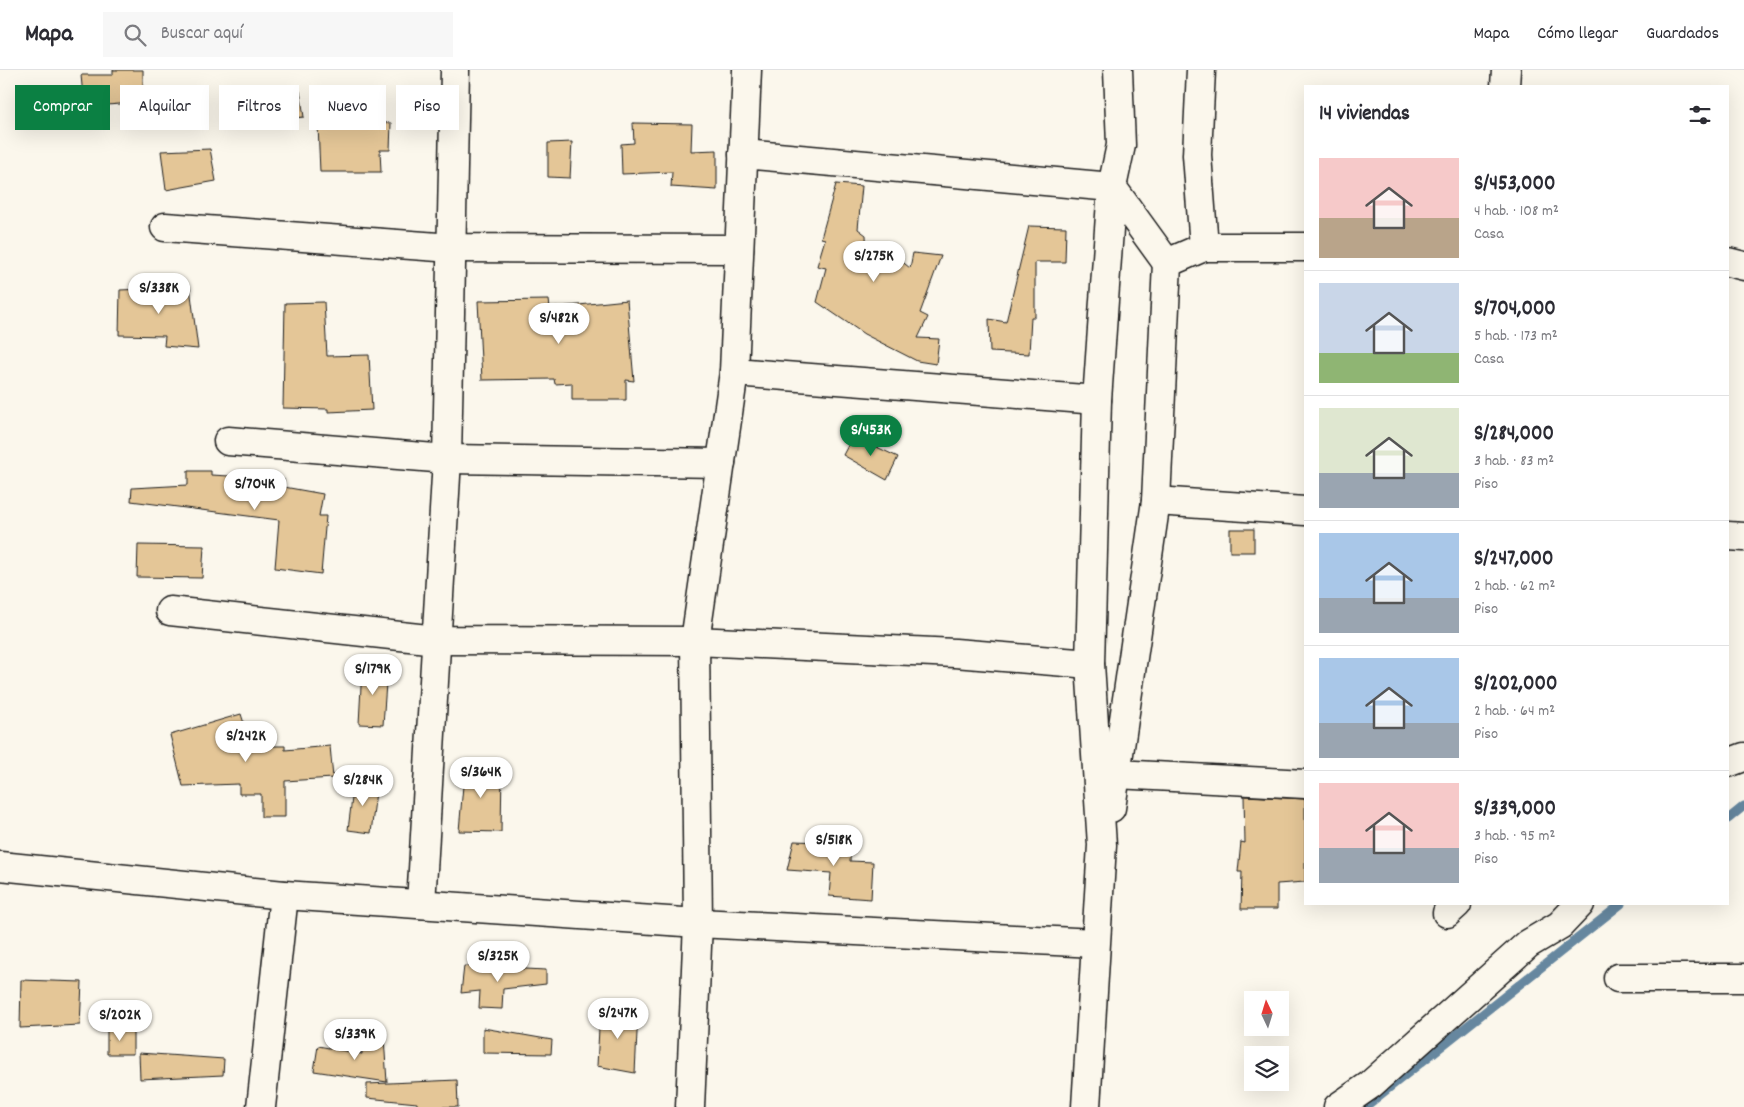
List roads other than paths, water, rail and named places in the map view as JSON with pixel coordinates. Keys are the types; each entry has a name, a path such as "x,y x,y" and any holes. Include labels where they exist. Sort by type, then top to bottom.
{"street":[{"path":"421,904 448,459 455,70"},
{"path":"690,1107 698,923 695,641 734,372 747,70"},
{"path":"1102,845 1090,664 1097,400 1112,187 1121,145 1118,70"},
{"path":"1201,70 1197,155 1204,247"},
{"path":"1505,85 1506,70"},
{"path":"743,154 1112,187 1167,263 1156,501 1116,774 1102,845 1086,1107"},
{"path":"165,227 452,248 740,249"},
{"path":"1167,263 1204,247 1304,248"},
{"path":"1729,262 1744,266"},
{"path":"734,372 1097,400"},
{"path":"228,441 448,459 720,463"},
{"path":"1156,501 1304,511"},
{"path":"1729,536 1744,536"},
{"path":"170,612 437,640 695,641 955,654 1090,664"},
{"path":"1729,763 1744,757"},
{"path":"1116,774 1304,784"},
{"path":"0,866 284,894 421,904 698,923 1095,943"},
{"path":"261,1107 284,894"},
{"path":"1338,1107 1370,1085 1528,944 1560,925 1579,905"},
{"path":"1618,978 1744,978"}],"waterway":[{"path":"1729,818 1744,806"},
{"path":"1365,1107 1620,905"}]}
